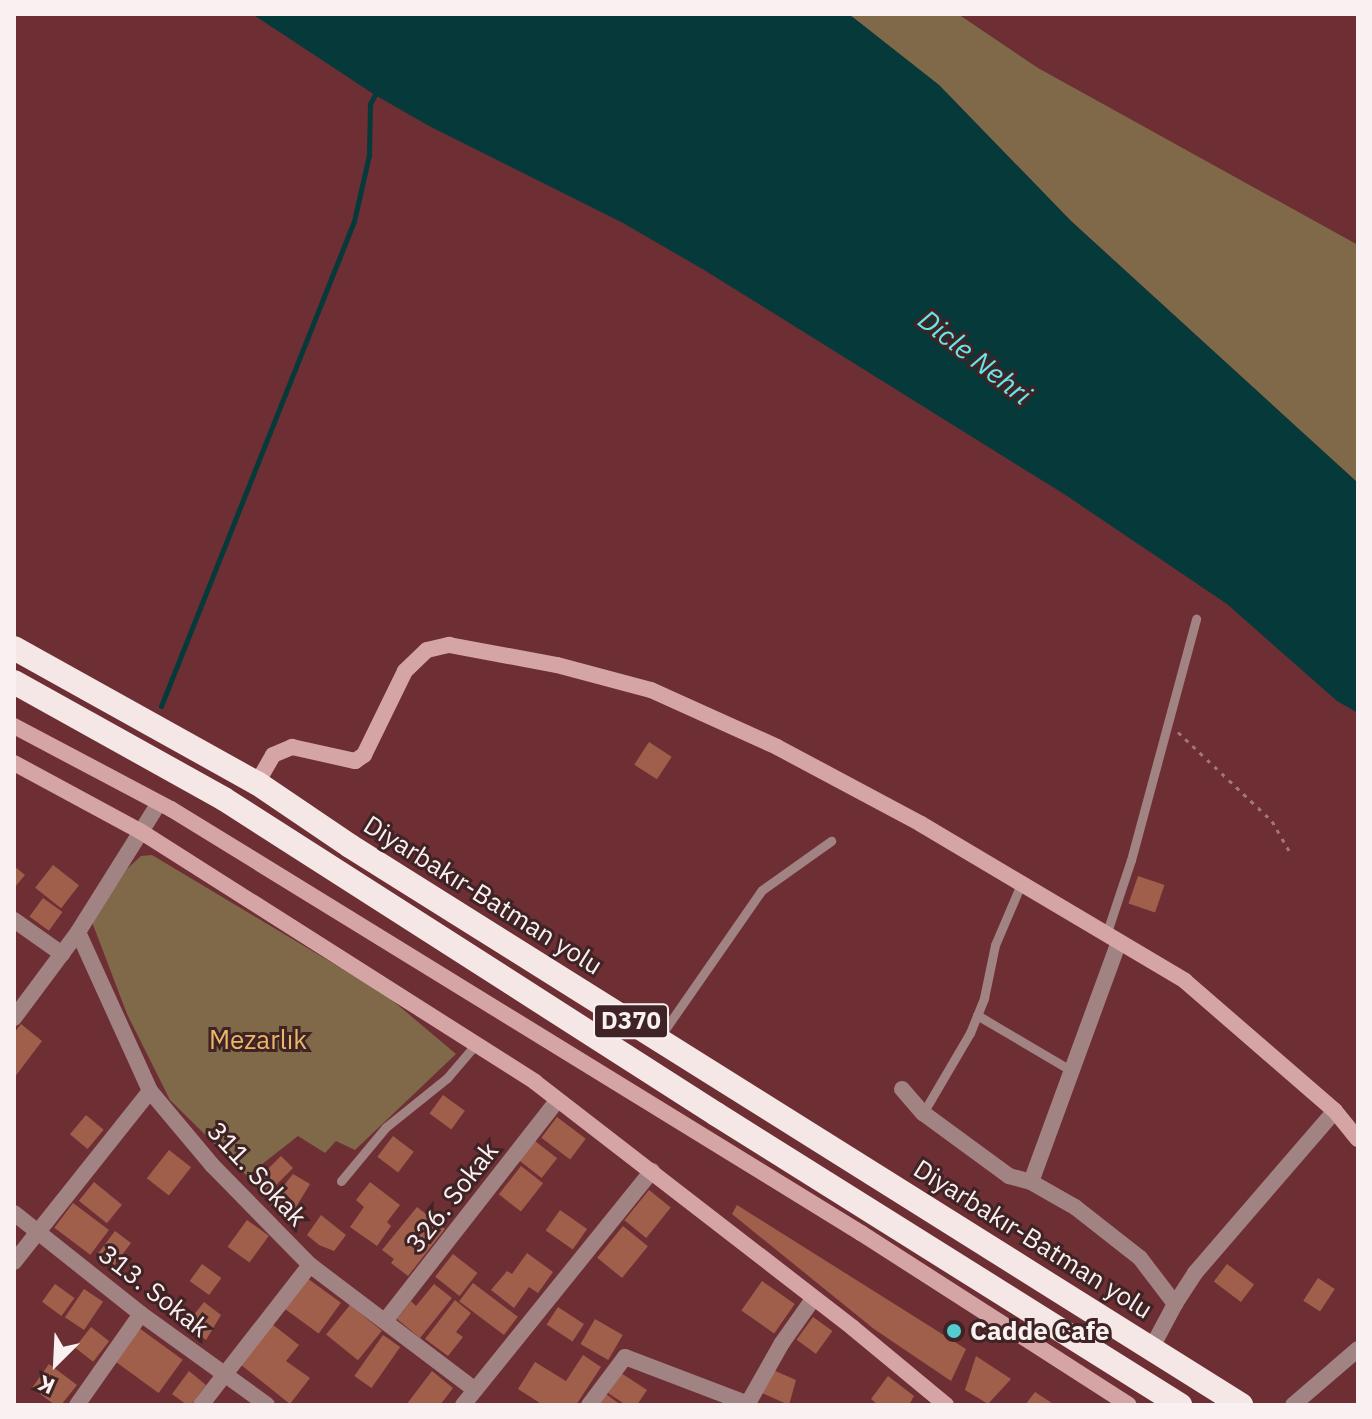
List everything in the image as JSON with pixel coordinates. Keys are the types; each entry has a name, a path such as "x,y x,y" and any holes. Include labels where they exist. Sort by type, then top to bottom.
{"highway":[{"name":"Diyarbakır-Batman yolu","path":"14,648 257,783 350,846 1241,1405"},
{"name":"D370","path":"14,682 224,799 716,1114 1180,1405"}],"street":[{"path":"257,783 273,755 292,747 355,761 364,755 405,671 427,650 449,645 557,665 651,690 777,747 921,824 1185,981 1335,1111 1358,1139"},
{"path":"14,726 159,803 861,1233 1129,1405"},
{"path":"14,763 140,831 535,1082 946,1405"},
{"path":"14,1018 78,932 159,803"},
{"path":"14,920 62,954"},
{"name":"311. Sokak","path":"78,932 150,1091 212,1165 310,1265 475,1390"},
{"path":"1031,1182 1072,1071 1112,940"},
{"path":"902,1089 923,1113 1009,1176 1031,1182 1075,1207 1140,1258 1175,1304"},
{"path":"14,1262 150,1091"},
{"name":"326. Sokak","path":"385,1321 557,1101"},
{"path":"1152,1347 1195,1273 1335,1111"},
{"path":"463,1405 652,1171"},
{"name":"313. Sokak","path":"14,1213 141,1314 267,1405"},
{"path":"201,1405 310,1265"},
{"path":"589,1405 625,1357 748,1404 782,1343 813,1299"},
{"path":"77,1405 141,1314"},
{"path":"1293,1405 1358,1349"}],"lane":[{"path":"1112,940 1196,619"},
{"path":"659,1038 762,890 831,841"},
{"path":"923,1113 977,1015 995,945 1021,884"},
{"path":"977,1015 1072,1071"},
{"path":"341,1181 386,1127 447,1078 476,1044"}],"path":[{"path":"1169,724 1272,821 1289,850"}],"green space":[{"path":"848,14 958,14 1038,68 1358,245 1358,483 1071,221 939,85"},
{"name":"Mezarlık","path":"152,855 386,995 456,1054 355,1150 336,1141 325,1153 298,1136 247,1176 170,1100 127,1014 92,922 127,869 141,856"}],"water":[{"name":"Dicle Nehri","path":"252,14 848,14 939,85 1071,221 1358,483 1358,713 1337,701 1227,604 1064,494 704,270 623,223 429,126 375,95"}],"building":[{"path":"649,742 672,757 657,779 634,765"},
{"path":"53,865 79,885 61,908 35,888"},
{"path":"14,866 25,875 14,888"},
{"path":"1138,876 1164,885 1155,913 1129,903"},
{"path":"43,898 62,912 49,931 29,917"},
{"path":"21,1024 42,1041 14,1078 14,1033"},
{"path":"443,1095 465,1111 451,1129 429,1114"},
{"path":"86,1115 104,1130 88,1149 70,1134"},
{"path":"557,1117 586,1139 570,1159 541,1138"},
{"path":"393,1136 414,1152 398,1172 377,1157"},
{"path":"535,1141 557,1158 542,1178 520,1161"},
{"path":"169,1150 191,1167 169,1196 147,1178"},
{"path":"281,1156 293,1168 266,1195 254,1183"},
{"path":"521,1166 543,1183 521,1212 499,1194"},
{"path":"293,1174 310,1184 290,1217 269,1204"},
{"path":"94,1182 122,1205 107,1223 79,1201"},
{"path":"370,1182 400,1205 387,1222 391,1226 377,1246 350,1227 364,1207 356,1200"},
{"path":"649,1190 671,1208 646,1238 624,1220"},
{"path":"73,1203 109,1230 90,1255 54,1228"},
{"path":"737,1205 966,1349 951,1381 874,1329 732,1214"},
{"path":"417,1207 445,1229 408,1276 391,1263 394,1259 382,1250"},
{"path":"560,1210 587,1229 573,1249 546,1230"},
{"path":"321,1215 346,1235 334,1251 319,1245 307,1235"},
{"path":"247,1220 269,1236 249,1263 228,1247"},
{"path":"623,1226 648,1246 622,1278 597,1258"},
{"path":"115,1231 131,1243 114,1265 98,1253"},
{"path":"527,1253 553,1272 538,1293 529,1287 514,1308 491,1290 507,1271 512,1274"},
{"path":"453,1254 477,1273 460,1296 435,1277"},
{"path":"202,1264 221,1278 209,1295 190,1281"},
{"path":"1227,1264 1254,1284 1241,1302 1214,1282"},
{"path":"307,1278 341,1303 319,1333 285,1309"},
{"path":"1318,1278 1335,1289 1320,1312 1303,1301"},
{"path":"762,1281 795,1304 774,1333 741,1310"},
{"path":"473,1283 518,1317 504,1335 459,1301"},
{"path":"55,1284 74,1298 61,1316 42,1302"},
{"path":"434,1284 452,1298 420,1338 397,1319 411,1301 416,1306"},
{"path":"84,1289 103,1302 84,1330 65,1317"},
{"path":"455,1300 471,1313 456,1332 463,1337 448,1356 425,1339"},
{"path":"204,1302 221,1315 206,1340 186,1325"},
{"path":"350,1305 382,1331 358,1360 326,1335"},
{"path":"558,1307 584,1324 573,1341 547,1325"},
{"path":"813,1317 832,1331 816,1354 797,1340"},
{"path":"595,1319 623,1335 608,1360 580,1344"},
{"path":"272,1324 299,1345 286,1361 310,1378 290,1404 240,1364"},
{"path":"91,1327 109,1341 93,1362 75,1347"},
{"path":"139,1328 183,1360 159,1393 115,1361"},
{"path":"383,1335 400,1347 372,1388 354,1376"},
{"path":"583,1355 601,1367 576,1405 543,1405 518,1389 535,1362 566,1381"},
{"path":"976,1356 1011,1379 988,1404 965,1390"},
{"path":"49,1364 77,1385 61,1405 55,1405 32,1388"},
{"path":"773,1370 796,1380 789,1405 762,1393"},
{"path":"189,1371 206,1385 191,1405 187,1405 172,1394"},
{"path":"432,1371 453,1388 440,1405 406,1405"},
{"path":"621,1373 647,1390 637,1405 626,1405 608,1393"},
{"path":"888,1376 914,1396 909,1405 878,1405 871,1399"},
{"path":"1035,1392 1055,1405 1025,1405"},
{"path":"606,1394 621,1405 598,1405"}],"waterway":[{"path":"161,706 354,221 369,155 370,104 377,91"}],"place":[{"name":"Cadde Cafe","path":"954,1331"}]}
